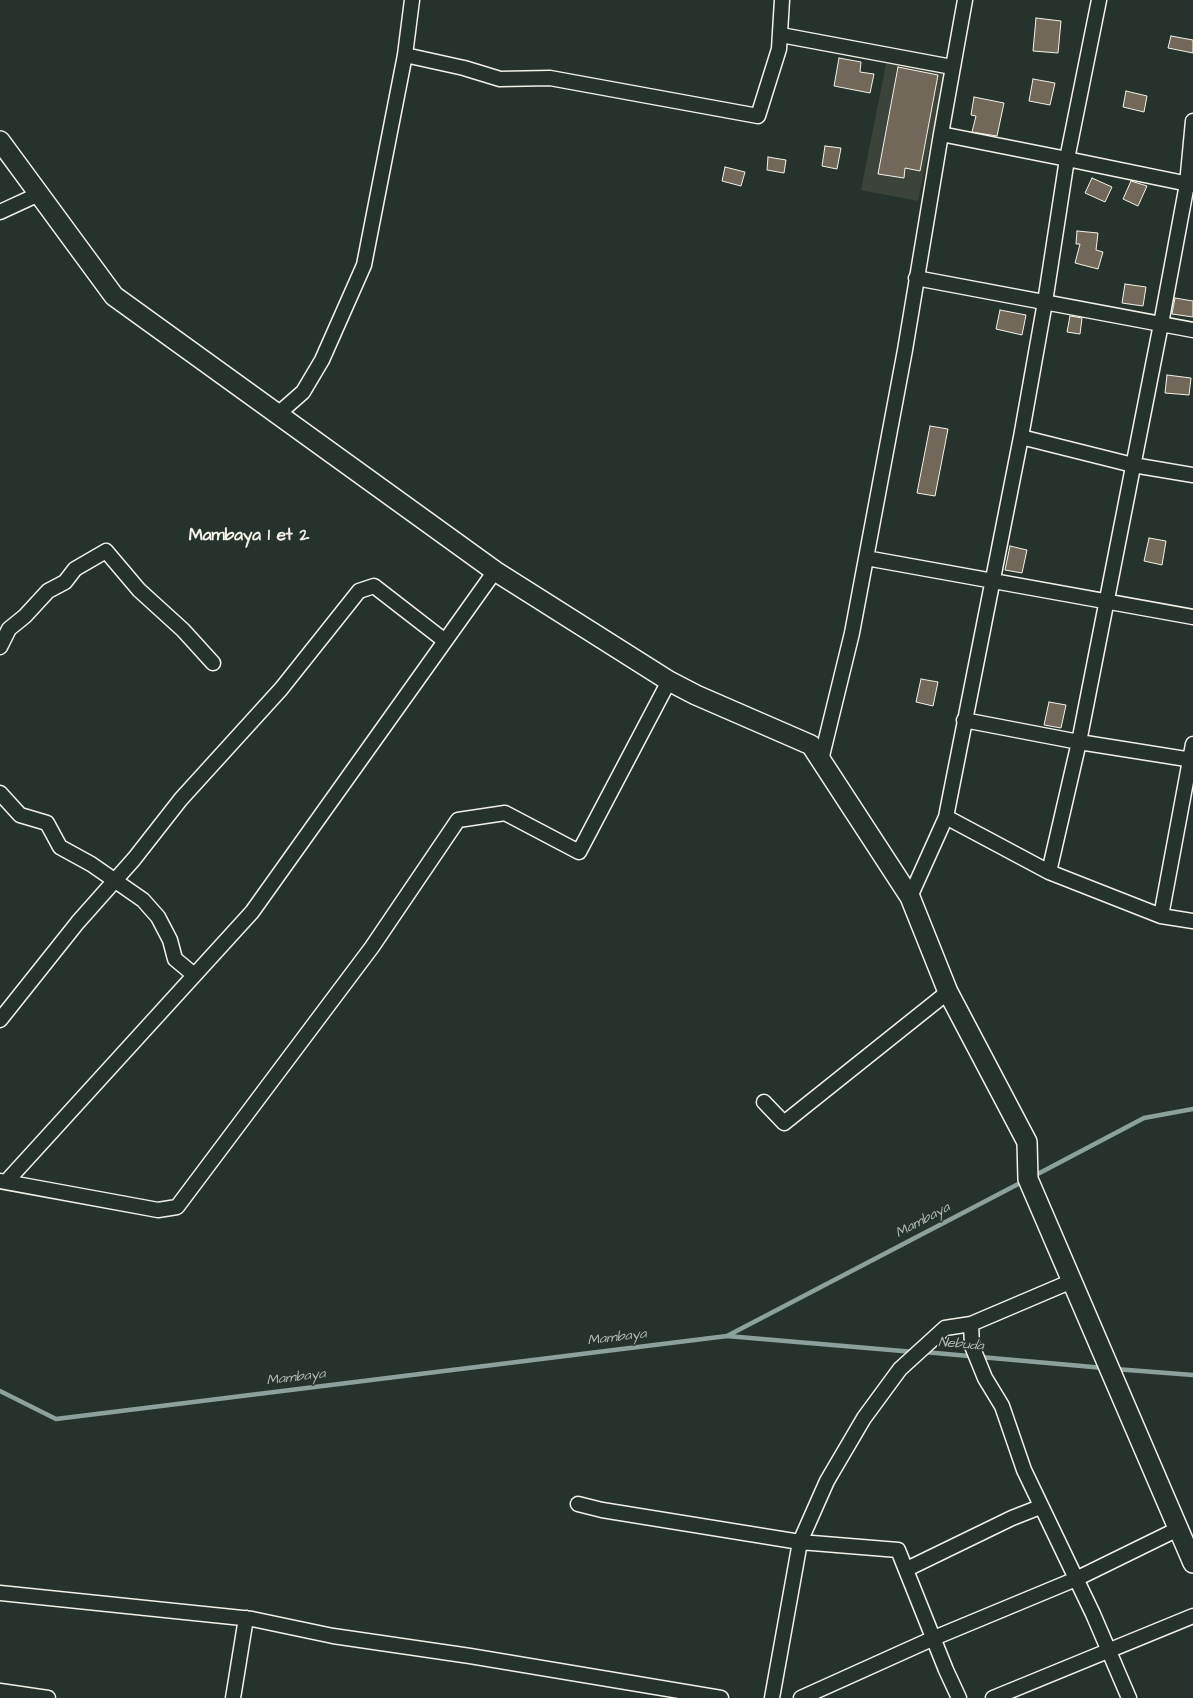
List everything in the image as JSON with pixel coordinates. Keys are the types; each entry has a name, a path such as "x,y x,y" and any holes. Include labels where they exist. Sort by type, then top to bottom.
{"street":[{"path":"278,414 303,392 322,360 364,265 405,55 412,0"},
{"path":"405,55 464,68 500,79 550,78 758,116 779,49 782,0"},
{"path":"821,760 852,633 965,0"},
{"path":"910,897 946,817 1021,437 1045,302 1067,158 1099,0"},
{"path":"781,35 952,67"},
{"path":"1049,872 1079,742 1133,464 1190,185 1193,121"},
{"path":"941,134 1067,158 1190,185"},
{"path":"0,141 114,296 495,571 669,681 696,695 811,745 910,897 948,992 1027,1142 1028,1179 1193,1563"},
{"path":"0,212 39,194"},
{"path":"916,278 1193,330"},
{"path":"1021,437 1133,464 1193,475"},
{"path":"0,647 9,629 25,616 48,591 65,582 74,569 106,551 139,590 184,630 212,663"},
{"path":"866,558 1193,617"},
{"path":"3,1182 193,974 252,912 495,571"},
{"path":"0,1020 181,799 281,689 359,591 374,586 445,641"},
{"path":"3,1182 158,1210 177,1208 372,947 458,820 505,813 579,852 669,681"},
{"path":"964,720 1079,742 1191,760"},
{"path":"1161,916 1193,744"},
{"path":"0,793 20,815 47,823 60,847 116,880 143,900 158,917 170,940 175,959 193,974"},
{"path":"946,817 1049,872 1161,916 1193,921"},
{"path":"764,1102 784,1123 948,992"},
{"path":"772,1698 800,1542 827,1481 864,1418 900,1369 945,1328 971,1324 1072,1281"},
{"path":"971,1324 972,1346 985,1378 1002,1406 1024,1470 1040,1507 1076,1579 1129,1698"},
{"path":"578,1504 602,1510 800,1542 898,1550 959,1698"},
{"path":"907,1569 1012,1518 1040,1507"},
{"path":"801,1698 934,1638 1076,1579 1178,1529"},
{"path":"0,1593 246,1618 333,1636 478,1657 721,1698"},
{"path":"993,1698 1193,1616"},
{"path":"232,1698 246,1618"},
{"path":"0,1691 48,1698"}],"shaded area":[{"path":"887,60 946,69 918,201 861,190"}],"building":[{"path":"1036,18 1061,21 1058,53 1033,51"},
{"path":"1171,36 1193,40 1193,53 1168,48"},
{"path":"839,58 861,62 860,72 874,74 870,93 834,86"},
{"path":"898,67 938,75 920,171 905,168 904,178 878,174"},
{"path":"1033,79 1055,83 1050,105 1029,101"},
{"path":"1126,91 1147,96 1144,112 1123,107"},
{"path":"974,97 1004,103 997,136 972,132 976,116 971,115"},
{"path":"825,146 841,148 837,169 822,166"},
{"path":"768,157 786,160 784,173 767,170"},
{"path":"725,167 745,172 741,186 722,181"},
{"path":"1092,178 1112,187 1105,202 1085,193"},
{"path":"1131,181 1147,186 1138,206 1123,199"},
{"path":"1077,231 1098,233 1096,250 1103,252 1098,269 1075,263 1080,244 1076,244"},
{"path":"1125,284 1146,287 1143,306 1122,303"},
{"path":"1175,298 1193,301 1193,317 1172,314"},
{"path":"1000,310 1026,315 1022,335 996,329"},
{"path":"1070,316 1082,318 1080,334 1067,332"},
{"path":"1167,375 1191,378 1189,395 1165,393"},
{"path":"930,426 948,429 935,496 917,493"},
{"path":"1149,538 1166,541 1162,565 1144,561"},
{"path":"1010,546 1027,550 1022,573 1005,570"},
{"path":"921,679 938,682 933,706 916,702"},
{"path":"1049,702 1066,705 1061,728 1044,725"}],"waterway":[{"name":"Mambaya","path":"1032,1177 1144,1118 1193,1109"},
{"name":"Mambaya","path":"0,1391 56,1419 727,1336 1024,1181"},
{"name":"Nebuda","path":"727,1336 914,1352"},
{"name":"Nebuda","path":"924,1352 1104,1368"},
{"name":"Nebuda","path":"1115,1369 1193,1375"}],"district":[{"name":"Mambaya 1 et 2","path":"249,536"}]}
